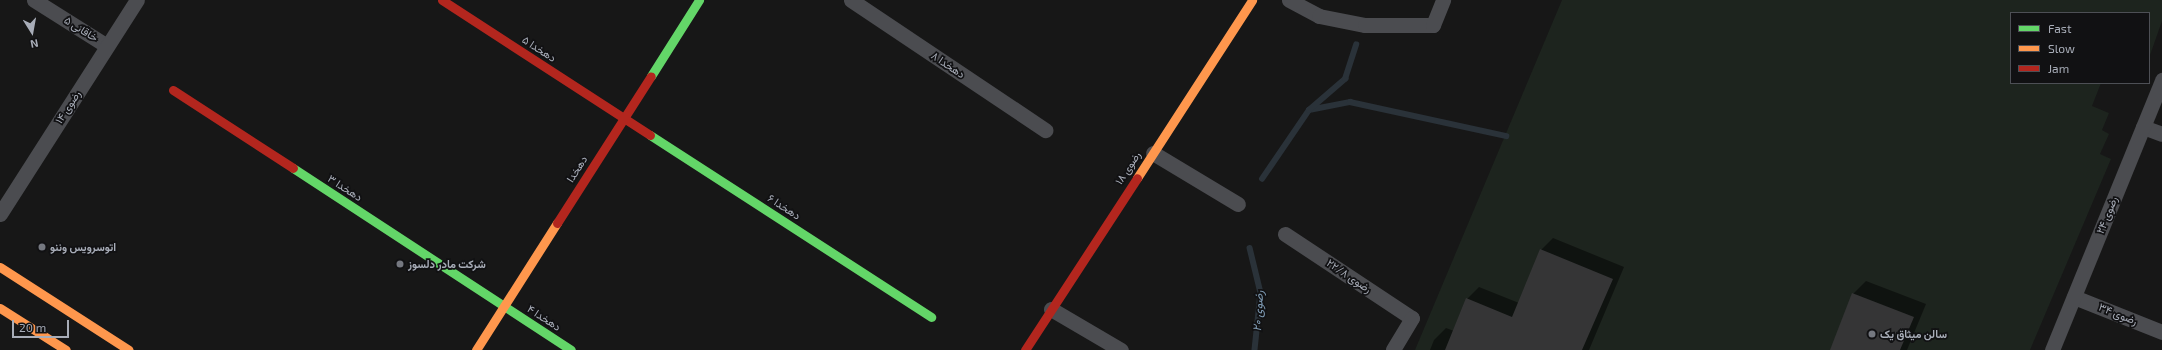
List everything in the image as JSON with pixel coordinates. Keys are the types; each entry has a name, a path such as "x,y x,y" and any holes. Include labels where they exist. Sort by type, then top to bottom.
{"street":[{"name":"خاقانی ۵","path":"34,0 107,46"},
{"name":"رضوی ۱۴","path":"0,214 137,0"},
{"name":"دهخدا ۵","path":"442,0 624,117"},
{"name":"دهخدا","path":"476,350 699,0"},
{"name":"دهخدا ۸","path":"852,0 1045,130"},
{"name":"رضوی ۱۸","path":"1024,350 1252,0"},
{"path":"1289,0 1319,16 1365,25 1433,25 1443,0"},
{"name":"رضوی ۲۴","path":"2052,350 2162,80"},
{"name":"دهخدا ۳","path":"173,90 504,306"},
{"name":"دهخدا ۶","path":"624,117 931,317"},
{"path":"2143,127 2162,134"},
{"path":"1153,153 1238,204"},
{"name":"رضوی ۲۲/۸","path":"1285,234 1412,318 1393,350"},
{"path":"0,267 129,350"},
{"name":"رضوی ۳۴","path":"2074,296 2162,332"},
{"name":"دهخدا ۴","path":"504,306 571,350"},
{"path":"0,308 66,350"},
{"path":"1051,309 1121,350"}],"shaded area":[{"path":"1562,0 2162,0 2162,21 2150,55 2150,12 2010,12 2010,84 2101,84 2092,106 2109,113 2102,130 2109,134 2100,154 2111,159 2030,350 1415,350"}],"building":[{"path":"1540,249 1613,279 1582,350 1445,350 1466,298 1512,317"},
{"name":"سالن میثاق یک","path":"1852,293 1914,317 1900,350 1830,350"}],"waterway":[{"path":"1262,179 1309,110 1345,79 1356,45"},
{"path":"1309,110 1350,102 1506,136"},
{"name":"رضوی ۲۰","path":"1250,248 1261,293 1255,350"}],"traffic: fast":[{"path":"651,76 699,0"},
{"path":"650,135 931,317"},
{"path":"293,168 571,350"}],"traffic: slow":[{"path":"1137,178 1252,0"},
{"path":"476,350 557,223"},
{"path":"0,267 129,350"},
{"path":"0,308 66,350"}],"traffic: jam":[{"path":"442,0 650,135"},
{"path":"557,223 651,76"},
{"path":"173,90 293,168"},
{"path":"1025,350 1137,178"}],"place":[{"name":"اتوسرویس وننو","path":"42,247"},
{"name":"شرکت مادر دلسوز","path":"400,264"},
{"name":"سالن میثاق یک","path":"1872,334"}]}
